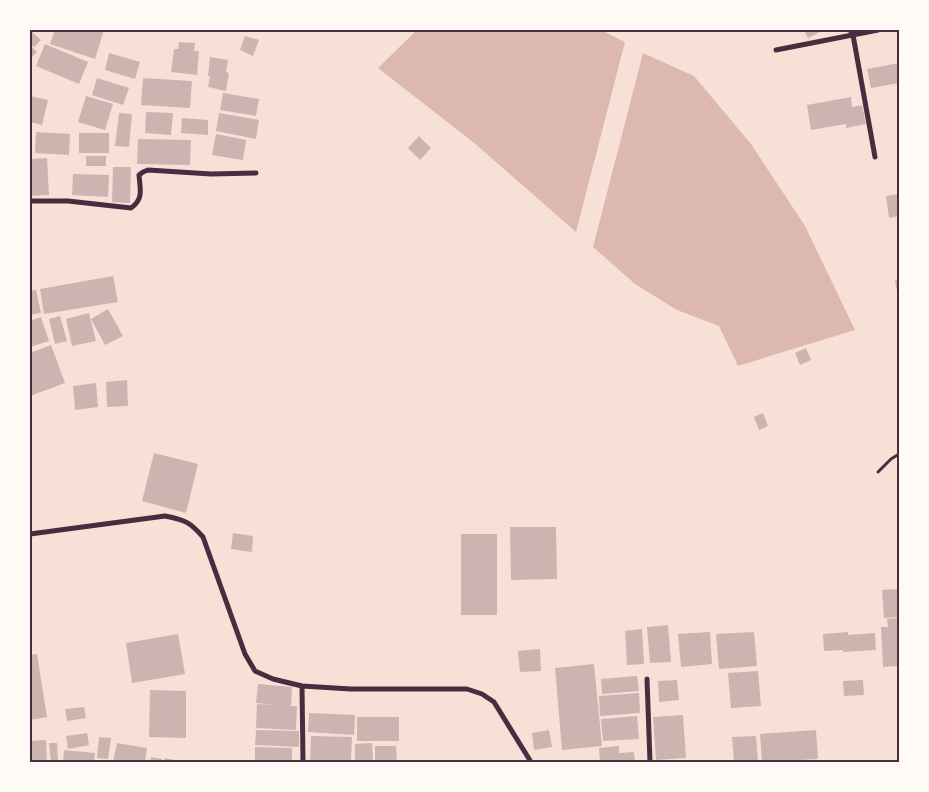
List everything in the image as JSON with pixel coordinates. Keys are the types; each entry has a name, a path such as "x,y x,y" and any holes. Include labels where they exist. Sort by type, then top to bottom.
{"street":[{"path":"776,50 852,32 878,30"},
{"path":"852,32 875,157"},
{"path":"30,201 68,201 131,208 137,204 140,197 139,175 148,170 211,174 256,173"},
{"path":"30,534 165,516 181,519 194,526 203,537 244,654 255,672 272,679 302,686 351,689 467,689 482,694 494,702 528,761"},
{"path":"647,679 650,762"},
{"path":"302,686 303,762"}],"path":[{"path":"878,472 899,454"}],"shaded area":[{"path":"417,30 601,30 625,42 576,232 473,142 378,68"},
{"path":"643,53 694,76 751,144 805,226 855,330 738,366 719,326 677,310 635,284 593,247"}],"building":[{"path":"30,30 41,40 34,47 30,44"},
{"path":"55,30 104,30 95,59 50,44"},
{"path":"804,30 824,30 808,38"},
{"path":"245,36 259,40 253,56 240,50"},
{"path":"179,42 195,43 194,51 199,51 197,75 171,72 174,49 178,49"},
{"path":"45,44 88,62 79,84 36,66"},
{"path":"30,45 37,52 30,59"},
{"path":"109,53 140,62 135,79 105,70"},
{"path":"210,57 228,60 226,72 229,73 226,91 208,87"},
{"path":"899,63 899,83 871,88 867,69"},
{"path":"97,78 129,88 123,105 92,95"},
{"path":"143,78 192,81 190,108 141,105"},
{"path":"223,93 259,99 256,116 220,110"},
{"path":"30,96 48,100 42,125 30,122"},
{"path":"86,96 113,104 105,130 78,122"},
{"path":"851,97 852,107 862,105 866,124 846,128 846,124 811,130 807,105"},
{"path":"146,112 173,113 171,135 145,133"},
{"path":"119,113 132,114 129,147 115,146"},
{"path":"219,113 259,120 256,139 216,131"},
{"path":"182,118 208,120 208,135 181,133"},
{"path":"36,132 70,134 69,155 35,153"},
{"path":"79,133 109,133 109,153 79,153"},
{"path":"216,134 246,140 243,160 212,155"},
{"path":"419,136 431,148 420,160 408,148"},
{"path":"138,139 191,140 190,165 137,164"},
{"path":"86,156 106,156 106,166 86,166"},
{"path":"47,158 49,195 30,196 30,159"},
{"path":"113,167 131,167 130,203 112,202"},
{"path":"73,174 109,175 108,197 72,195"},
{"path":"899,194 899,216 889,218 886,196"},
{"path":"113,276 118,302 44,314 40,289"},
{"path":"895,280 899,280 898,297"},
{"path":"36,290 41,313 30,315 30,291"},
{"path":"108,309 123,336 105,345 91,319"},
{"path":"89,313 96,341 72,346 66,319"},
{"path":"60,316 67,341 55,344 49,319"},
{"path":"41,317 49,341 30,347 30,321"},
{"path":"51,345 65,383 30,396 30,353"},
{"path":"806,348 811,360 800,365 795,353"},
{"path":"127,380 128,406 107,407 106,382"},
{"path":"96,383 98,407 75,410 73,386"},
{"path":"763,413 768,426 759,430 754,417"},
{"path":"154,453 198,464 186,513 142,501"},
{"path":"510,527 556,527 557,579 511,580"},
{"path":"233,533 253,536 252,552 231,549"},
{"path":"461,534 497,534 497,615 461,615"},
{"path":"899,589 899,617 884,618 882,590"},
{"path":"899,618 899,666 883,667 881,627 888,627 887,619"},
{"path":"668,625 671,662 650,663 647,627"},
{"path":"642,629 644,664 627,665 625,631"},
{"path":"710,632 712,664 681,667 678,634"},
{"path":"754,632 757,666 719,669 716,634"},
{"path":"848,632 848,635 875,633 876,650 824,651 823,634"},
{"path":"178,634 185,674 132,683 126,643"},
{"path":"540,649 541,671 520,672 518,651"},
{"path":"37,654 47,717 30,720 30,655"},
{"path":"594,664 602,746 562,750 555,668"},
{"path":"758,671 761,706 731,708 728,673"},
{"path":"637,676 639,691 602,694 601,679"},
{"path":"677,680 679,700 659,702 658,681"},
{"path":"863,680 864,695 844,696 843,681"},
{"path":"258,684 292,687 291,706 297,706 296,730 256,728 257,704 274,705 256,703"},
{"path":"150,690 186,691 186,738 149,737"},
{"path":"639,693 640,713 600,716 599,696"},
{"path":"84,707 86,718 67,721 65,709"},
{"path":"309,713 355,715 354,735 308,732"},
{"path":"683,715 686,758 656,760 653,717"},
{"path":"637,716 639,739 603,741 601,719"},
{"path":"357,717 399,717 399,741 357,741"},
{"path":"256,730 299,731 299,747 255,745"},
{"path":"549,730 552,747 534,750 532,733"},
{"path":"816,730 818,759 762,762 760,734"},
{"path":"87,733 89,745 68,749 66,736"},
{"path":"311,736 352,737 351,762 310,762"},
{"path":"756,736 758,762 734,762 732,737"},
{"path":"99,737 111,738 108,759 97,758"},
{"path":"46,740 47,762 30,762 30,741"},
{"path":"49,743 57,743 58,762 51,762"},
{"path":"117,743 147,748 145,762 113,762"},
{"path":"372,743 373,762 355,762 355,744"},
{"path":"375,746 396,746 397,762 375,762"},
{"path":"619,746 619,753 634,752 635,762 600,762 599,748"},
{"path":"255,747 292,748 292,762 255,762"},
{"path":"64,750 95,753 94,762 63,762"},
{"path":"151,757 162,759 162,762 150,762"},
{"path":"165,758 180,761 180,762 164,762"}]}
